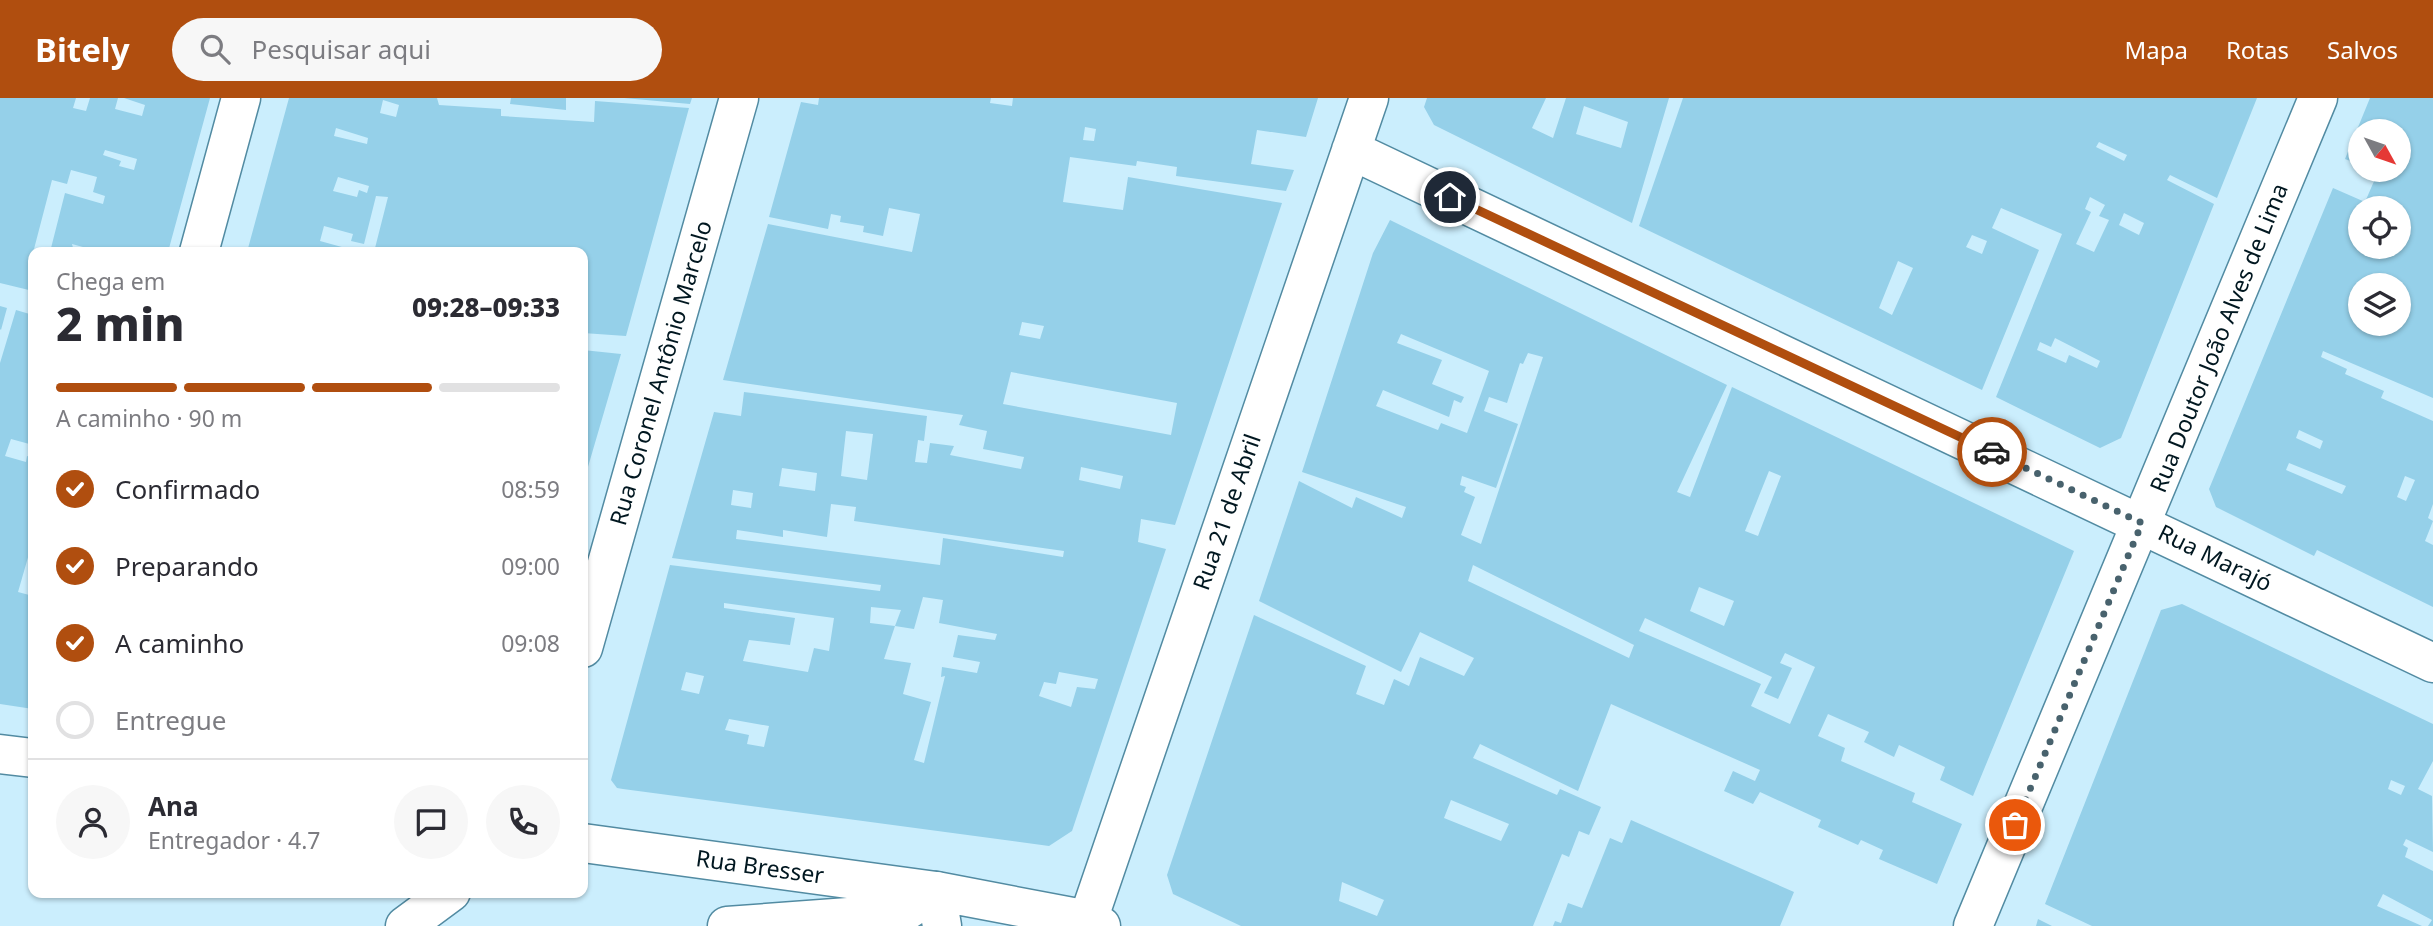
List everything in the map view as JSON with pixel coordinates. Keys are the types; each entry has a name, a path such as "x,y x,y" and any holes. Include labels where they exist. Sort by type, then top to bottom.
{"street":[{"path":"200,247 241,98"},
{"name":"Rua Coronel Antônio Marcelo","path":"588,630 739,98"},
{"name":"Rua 21 de Abril","path":"1091,924 1369,98"},
{"name":"Rua Doutor João Alves de Lima","path":"1973,926 2318,98"},
{"name":"Rua Marajó","path":"1351,150 2433,663"},
{"path":"0,754 28,757"},
{"name":"Rua Bresser","path":"588,844 939,909 1091,924"},
{"path":"405,926 443,898"},
{"name":"Rua Bresser","path":"727,926 939,909"}],"building":[{"path":"0,98 76,98 73,108 86,111 90,98 118,98 115,109 142,116 145,105 124,98 210,98 169,247 83,247 72,244 73,247 51,247 65,193 103,204 105,196 93,192 97,177 71,170 67,184 52,180 35,247 28,247 28,290 0,283","holes":["105,150 137,159 134,170 119,166 121,161 103,155"]},
{"path":"289,98 437,98 439,105 501,109 501,116 594,122 595,101 689,108 626,336 588,333 588,247 375,247 388,197 376,196 364,244 351,241 353,234 324,226 320,241 342,247 248,247","holes":["383,100 399,105 396,117 380,113","336,128 368,138 367,144 334,136","338,177 369,186 367,193 359,190 357,197 333,191"]},
{"path":"511,98 566,98 566,110 510,104"},
{"path":"624,98 692,98 690,104"},
{"path":"819,98 991,98 990,103 1012,106 1013,98 1318,98 1306,137 1257,130 1251,164 1294,170 1286,191 1176,176 1177,167 1137,161 1136,166 1070,157 1063,202 1123,210 1128,177 1282,203 1175,525 1141,519 1138,542 1166,549 1072,831 1049,846 623,789 617,788 611,780 670,565 880,591 881,585 672,558 714,412 741,416 744,392 927,416 924,441 918,440 915,462 927,463 930,443 954,446 950,455 1021,469 1024,457 983,449 987,431 959,425 963,415 723,380 768,224 912,252 920,214 889,208 883,236 863,232 864,226 840,222 841,216 831,214 828,229 769,217 801,102 818,105","holes":["1085,127 1096,129 1094,141 1083,140","1022,322 1044,326 1040,339 1019,335","1011,372 1177,403 1171,435 1003,404","846,431 873,434 867,480 841,476","1081,467 1123,476 1120,489 1079,480","782,468 817,473 815,491 779,486","733,490 753,493 751,508 731,505","831,504 856,507 854,521 1064,551 1063,557 943,538 940,565 736,539 737,530 783,537 783,530 827,537","923,597 943,600 939,623 997,634 995,640 958,635 953,657 980,662 977,673 942,667 941,677 945,676 924,763 914,760 931,702 903,694 911,663 884,659 895,626 914,629","724,603 834,618 829,651 814,648 808,672 743,661 749,640 790,645 795,618 724,608","871,607 901,610 895,626 870,623","686,672 704,676 699,694 681,690","1059,672 1098,679 1095,689 1077,687 1071,707 1039,696 1044,682 1056,684","729,719 769,726 764,747 747,744 749,735 725,730"]},
{"path":"1427,98 1546,98 1532,128 1553,138 1566,98 1669,98 1632,223 1434,125 1424,107","holes":["1584,106 1628,122 1621,148 1576,134"]},
{"path":"1683,98 2257,98 2217,198 2170,175 2167,180 2214,204 2121,438 2100,448 1996,397 2062,234 2001,208 1992,228 2039,250 1982,390 1639,226","holes":["2099,142 2127,155 2124,161 2096,147","2090,197 2105,205 2099,216 2109,220 2094,252 2076,244 2091,212 2085,209","2124,213 2144,223 2139,235 2119,225","1972,235 1987,241 1982,254 1966,247","1898,261 1913,268 1892,315 1879,308","2055,338 2100,361 2097,368 2069,355 2066,363 2037,350 2040,342 2051,347"]},
{"path":"2370,98 2433,98 2433,398 2323,351 2321,357 2347,369 2345,374 2384,391 2381,398 2433,421 2433,504 2428,518 2433,521 2425,541 2433,545 2433,607 2317,550 2314,556 2216,507 2209,489 2333,188 2351,196 2348,196 2348,259 2411,259 2411,196 2368,196 2374,182 2412,182 2412,119 2361,119","holes":["2299,430 2323,441 2320,449 2296,438","2289,463 2346,486 2342,494 2286,470","2405,476 2415,480 2406,501 2397,497"]},
{"path":"1390,220 1727,385 1677,492 1690,497 1732,387 2074,551 1973,796 1940,780 1945,767 1899,745 1894,757 1864,742 1869,732 1828,714 1818,736 1845,748 1841,761 1915,793 1912,802 1962,824 1937,884 1879,859 1883,850 1861,840 1858,845 1818,827 1821,820 1760,792 1753,804 1724,791 1733,771 1755,781 1760,770 1611,704 1578,791 1480,744 1473,758 1557,795 1560,789 1601,807 1589,835 1579,831 1569,857 1562,854 1533,926 1241,926 1173,894 1167,875 1254,615 1366,666 1356,694 1384,705 1394,679 1409,686 1420,657 1464,676 1474,658 1420,632 1401,672 1259,601 1299,481 1352,508 1356,497 1402,518 1406,507 1302,472 1373,253","holes":["1401,334 1489,371 1467,433 1441,423 1438,430 1376,406 1383,390 1449,417 1454,400 1461,403 1464,397 1432,384 1442,360 1397,343","1528,353 1543,357 1481,544 1461,535 1475,497 1464,492 1466,487 1460,485 1462,476 1496,488 1518,424 1484,411 1489,397 1507,403 1520,363 1523,364","1769,471 1781,476 1758,536 1745,531","1473,565 1634,645 1629,658 1468,581","1699,587 1734,601 1724,626 1690,611","1645,618 1772,677 1764,693 1778,699 1792,668 1780,663 1785,653 1815,667 1790,724 1751,706 1761,684 1639,631","1451,800 1509,824 1501,841 1444,818","1342,882 1384,900 1377,916 1339,901"]},
{"path":"0,306 7,308 1,330 0,329"},
{"path":"16,310 28,314 28,444 11,439 5,456 26,462 28,456 28,557 18,592 28,595 28,708 0,704 0,363"},
{"path":"588,351 621,354 588,467"},
{"path":"2182,604 2433,724 2433,761 2418,789 2432,796 2433,852 2406,839 2403,845 2408,848 2405,857 2433,871 2433,926 2428,926 2432,920 2383,894 2377,906 2422,926 2092,926 2045,904 2161,610","holes":["2391,780 2405,786 2401,795 2388,789"]},
{"path":"1631,820 1794,892 1780,926 1553,926 1555,921 1561,923 1568,903 1582,908 1610,838 1622,843"},
{"path":"2038,919 2052,926 2036,926"}],"way so far":[{"path":"1992,452 2142,523 2015,825"}],"route":[{"path":"1450,197 1992,452"}]}
